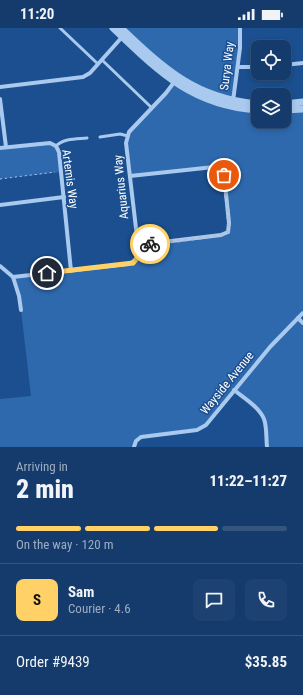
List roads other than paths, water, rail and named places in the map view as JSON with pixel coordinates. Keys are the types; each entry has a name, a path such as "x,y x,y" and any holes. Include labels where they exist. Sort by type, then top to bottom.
{"street":[{"path":"113,28 123,33 176,80 232,104 251,108"},
{"name":"Surya Way","path":"232,104 238,68 240,28"},
{"path":"0,87 83,77 90,73 102,60 123,33"},
{"path":"291,64 303,63"},
{"path":"238,68 251,67"},
{"path":"128,136 176,80"},
{"path":"0,99 6,147"},
{"path":"291,103 303,102"},
{"path":"232,104 251,104"},
{"path":"291,110 303,109"},
{"name":"Aquarius Way","path":"13,278 133,263 137,260 139,254 126,143 128,136"},
{"name":"Artemis Way","path":"0,148 50,143 56,146 59,152 71,271"},
{"path":"130,176 214,167 219,168 224,175 229,228 228,232 221,235 138,245"},
{"path":"0,205 64,197"},
{"path":"0,266 13,278 19,296 21,310"},
{"name":"Wayside Avenue","path":"134,447 138,438 144,436 201,429 210,421 270,347 303,313"},
{"path":"298,318 303,323"},
{"path":"234,390 256,408 262,416 268,447"}],"lane":[{"path":"60,28 98,64"},
{"path":"102,60 152,108"},
{"path":"100,137 120,134 128,136"},
{"path":"56,146 65,141 87,138"}]}
